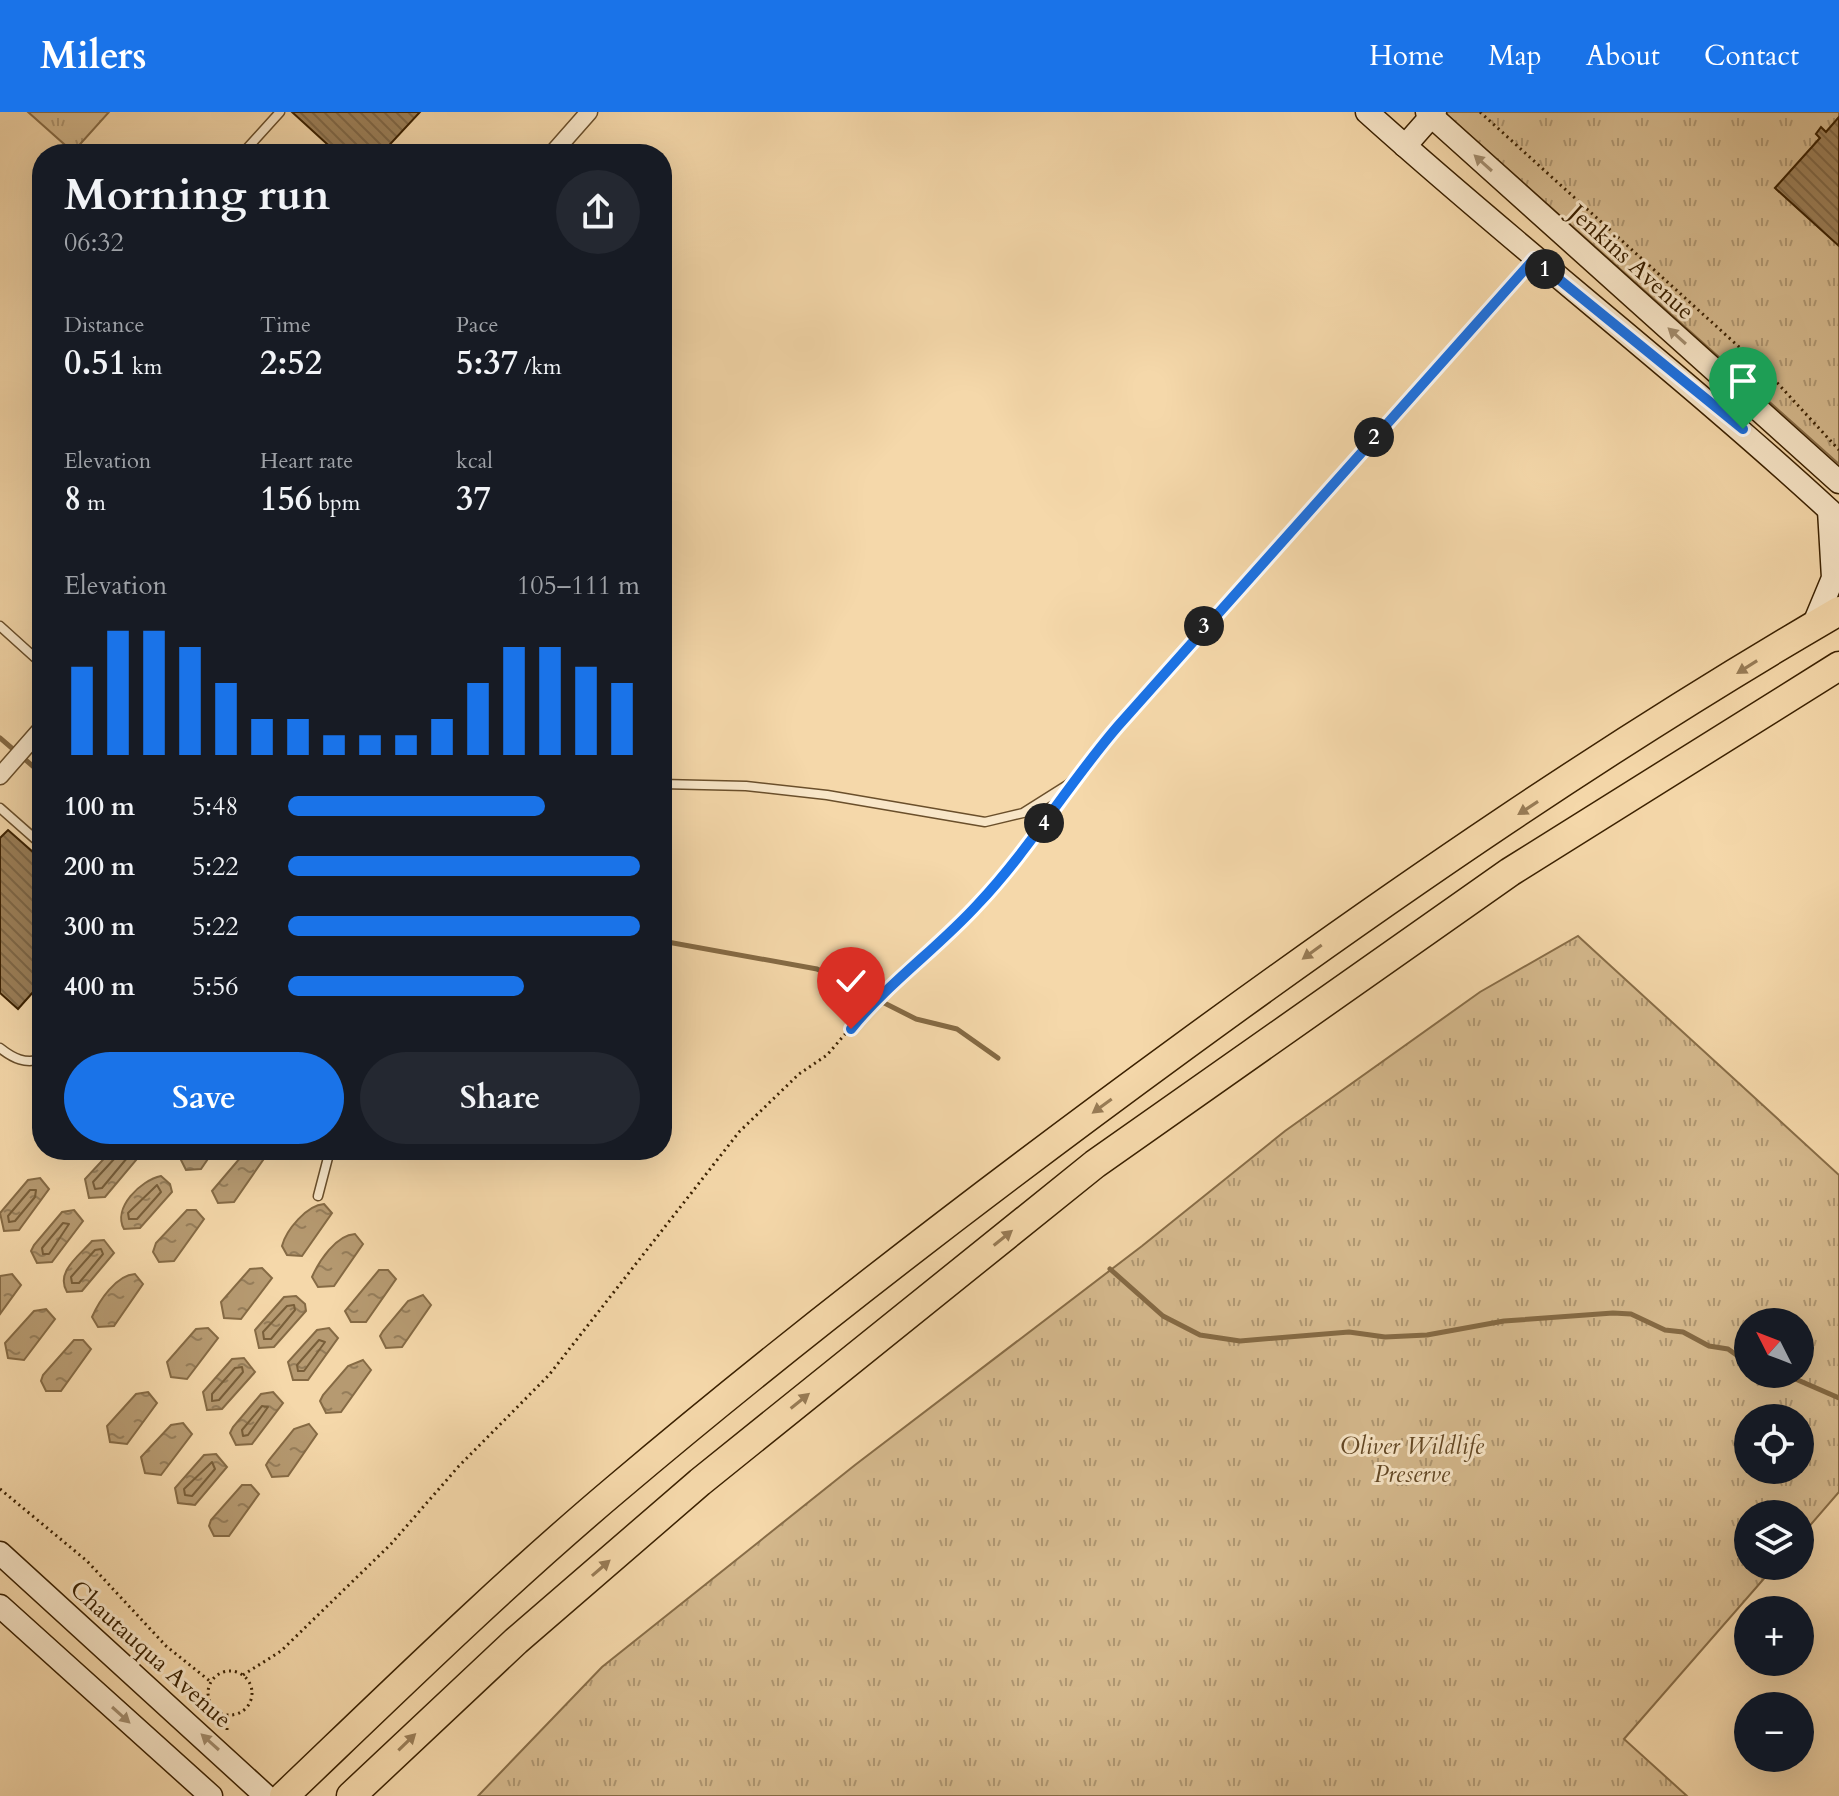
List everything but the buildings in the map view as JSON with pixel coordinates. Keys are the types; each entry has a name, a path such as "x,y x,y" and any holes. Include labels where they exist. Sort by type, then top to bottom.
{"highway":[{"path":"284,1796 417,1667 616,1489 980,1195 1368,912 1839,611"},
{"path":"361,1791 516,1641 700,1482 1095,1164 1510,872 1839,666"}],"main road":[{"path":"1405,146 1431,113"},
{"name":"Jenkins Avenue","path":"1431,113 1839,482"},
{"path":"1380,116 1405,146 1534,259 1743,429 1834,514 1833,578 1813,626"},
{"name":"Chautauqua Avenue","path":"0,1553 266,1796"},
{"path":"0,1606 211,1796"}],"street":[{"path":"561,144 589,112"},
{"path":"2,775 32,739"}],"lane":[{"path":"251,144 280,112"},
{"path":"672,784 746,786 814,794 985,822 1023,813 1069,784 1264,559 1534,259"},
{"path":"0,626 32,655"},
{"path":"0,808 32,836"},
{"path":"0,1048 18,1060 32,1062"},
{"path":"318,1196 327,1160"}],"path":[{"path":"1480,112 1770,375 1839,450"},
{"path":"243,1675 252,1694 246,1707 234,1714 214,1709 208,1696 211,1682 229,1671 243,1675 281,1651 312,1623 549,1375 739,1132 799,1074 827,1055 866,1010 978,905 1021,854 1069,784"},
{"path":"0,1490 87,1561 166,1646 211,1682"}],"green space":[{"path":"28,112 109,112 80,144 64,144"},
{"path":"1839,112 1839,117 1826,132 1821,128 1816,134 1820,138 1775,188 1839,246 1839,464 1446,114"},
{"name":"Oliver Wildlife Preserve","path":"1578,936 1839,1175 1839,1492 1814,1521 1814,1500 1734,1500 1734,1580 1763,1580 1749,1596 1734,1596 1734,1613 1624,1739 1687,1796 478,1796 602,1667 855,1465 1142,1246 1285,1131 1480,992"}],"water":[{"path":"103,1160 136,1160 105,1197 89,1198 85,1179"},
{"path":"181,1160 207,1160 201,1169 186,1170"},
{"path":"238,1160 263,1160 234,1202 218,1203 212,1191"},
{"path":"161,1176 170,1184 172,1192 140,1228 124,1229 122,1212 130,1196 145,1183"},
{"path":"40,1178 49,1189 19,1230 4,1231 0,1213 28,1180"},
{"path":"324,1204 332,1213 302,1256 287,1255 282,1246 293,1226 311,1209"},
{"path":"74,1210 83,1221 52,1262 37,1263 31,1251 34,1245 62,1212"},
{"path":"187,1210 196,1210 204,1219 174,1261 159,1262 153,1252 156,1243"},
{"path":"355,1234 363,1244 334,1286 318,1287 312,1277 324,1257 341,1239"},
{"path":"104,1240 114,1253 82,1291 67,1292 64,1278 70,1265 92,1241"},
{"path":"262,1268 272,1278 241,1319 224,1318 221,1302 250,1269"},
{"path":"379,1270 388,1270 396,1279 366,1322 351,1322 345,1311"},
{"path":"12,1274 21,1285 0,1314 0,1276"},
{"path":"135,1274 143,1284 114,1326 98,1327 92,1317 104,1297 121,1279"},
{"path":"423,1295 431,1305 402,1347 386,1348 380,1336 383,1331 408,1301"},
{"path":"296,1296 305,1304 306,1311 274,1347 259,1348 255,1330 284,1297"},
{"path":"46,1309 55,1319 24,1360 8,1358 5,1343 34,1311"},
{"path":"208,1328 218,1338 187,1379 171,1377 167,1362 196,1329"},
{"path":"329,1328 338,1338 308,1380 293,1380 288,1362 317,1330"},
{"path":"74,1340 83,1340 91,1349 61,1391 46,1391 41,1381 43,1375"},
{"path":"244,1358 255,1372 222,1409 207,1410 203,1392 232,1359"},
{"path":"363,1360 371,1370 341,1412 326,1413 320,1401 323,1395 348,1366"},
{"path":"148,1392 157,1403 127,1444 110,1442 107,1426 136,1394"},
{"path":"273,1392 283,1403 252,1444 236,1445 230,1433 233,1427 261,1394"},
{"path":"183,1423 192,1434 161,1475 145,1473 141,1457 171,1425"},
{"path":"309,1424 317,1434 288,1476 272,1477 266,1465 269,1460 294,1429"},
{"path":"216,1454 227,1467 195,1505 178,1503 175,1488 204,1455"},
{"path":"242,1485 251,1485 259,1494 229,1536 214,1536 209,1526 211,1520"}],"waterway":[{"path":"0,738 32,765"},
{"path":"672,943 817,969 916,1019 957,1029 998,1058"},
{"path":"1110,1269 1163,1316 1200,1335 1240,1341 1349,1332 1385,1337 1427,1335 1504,1321 1613,1313 1631,1314 1665,1330 1683,1332 1709,1346 1734,1353"},
{"path":"1814,1387 1839,1398"}],"route":[{"path":"851,1029 866,1010 978,905 1021,854 1069,784 1118,726 1534,259 1652,359 1743,429"}]}
